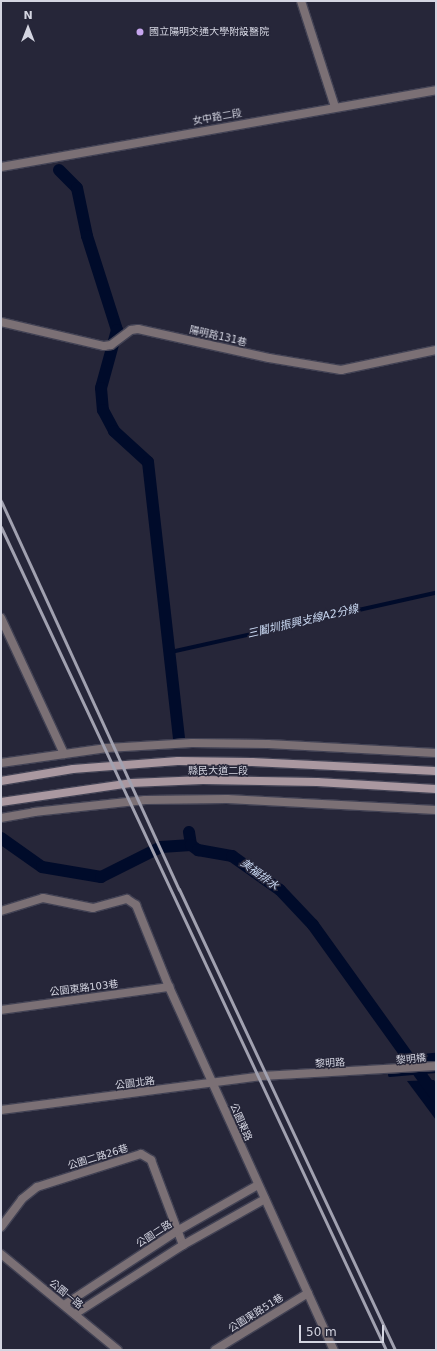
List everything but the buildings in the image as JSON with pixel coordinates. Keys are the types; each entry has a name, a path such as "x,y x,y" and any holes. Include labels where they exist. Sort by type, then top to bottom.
{"main road":[{"name":"縣民大道二段","path":"1,781 73,769 178,761 252,762 436,771"},
{"name":"縣民大道二段","path":"1,802 131,782 203,780 317,782 436,789"}],"street":[{"path":"301,1 334,107"},
{"name":"女中路二段","path":"1,166 436,90"},
{"name":"陽明路131巷","path":"1,322 104,346 111,345 131,330 138,329 269,358 341,370 436,350"},
{"path":"1,618 64,754"},
{"path":"1,763 64,754 192,743 268,744 436,753"},
{"path":"1,818 41,811 145,800 227,799 436,810"},
{"name":"公園東路","path":"1,911 43,898 93,908 127,899 136,905 169,987 334,1350"},
{"name":"公園東路103巷","path":"1,1010 169,987"},
{"name":"黎明橋","path":"389,1070 435,1066"},
{"name":"黎明路","path":"272,1076 389,1070"},
{"name":"公園北路","path":"1,1110 272,1076"},
{"name":"公園二路26巷","path":"1,1227 22,1199 36,1187 141,1154 151,1160 183,1245"},
{"name":"公園二路","path":"64,1305 177,1231 258,1185"},
{"path":"75,1314 183,1245 265,1199"},
{"name":"公園一路","path":"1,1254 118,1350"},
{"name":"公園東路51巷","path":"215,1350 308,1293"}],"water":[{"path":"434,1080 436,1083 436,1120 407,1081"}],"waterway":[{"path":"59,170 77,188 87,236 117,330 101,388 103,410 114,431 148,462 179,738"},
{"name":"三鬮圳振興支線A2分線","path":"171,652 436,593"},
{"path":"189,832 191,845"},
{"name":"美福排水","path":"1,838 42,867 101,877 161,847 191,845 198,850 232,856 280,890 313,925 436,1096"},
{"path":"411,1061 436,1059"},
{"path":"390,1075 436,1071"}],"railway":[{"path":"1,501 179,889 395,1350"},
{"path":"1,527 386,1350"}],"place":[{"name":"國立陽明交通大學附設醫院","path":"140,32"}]}
